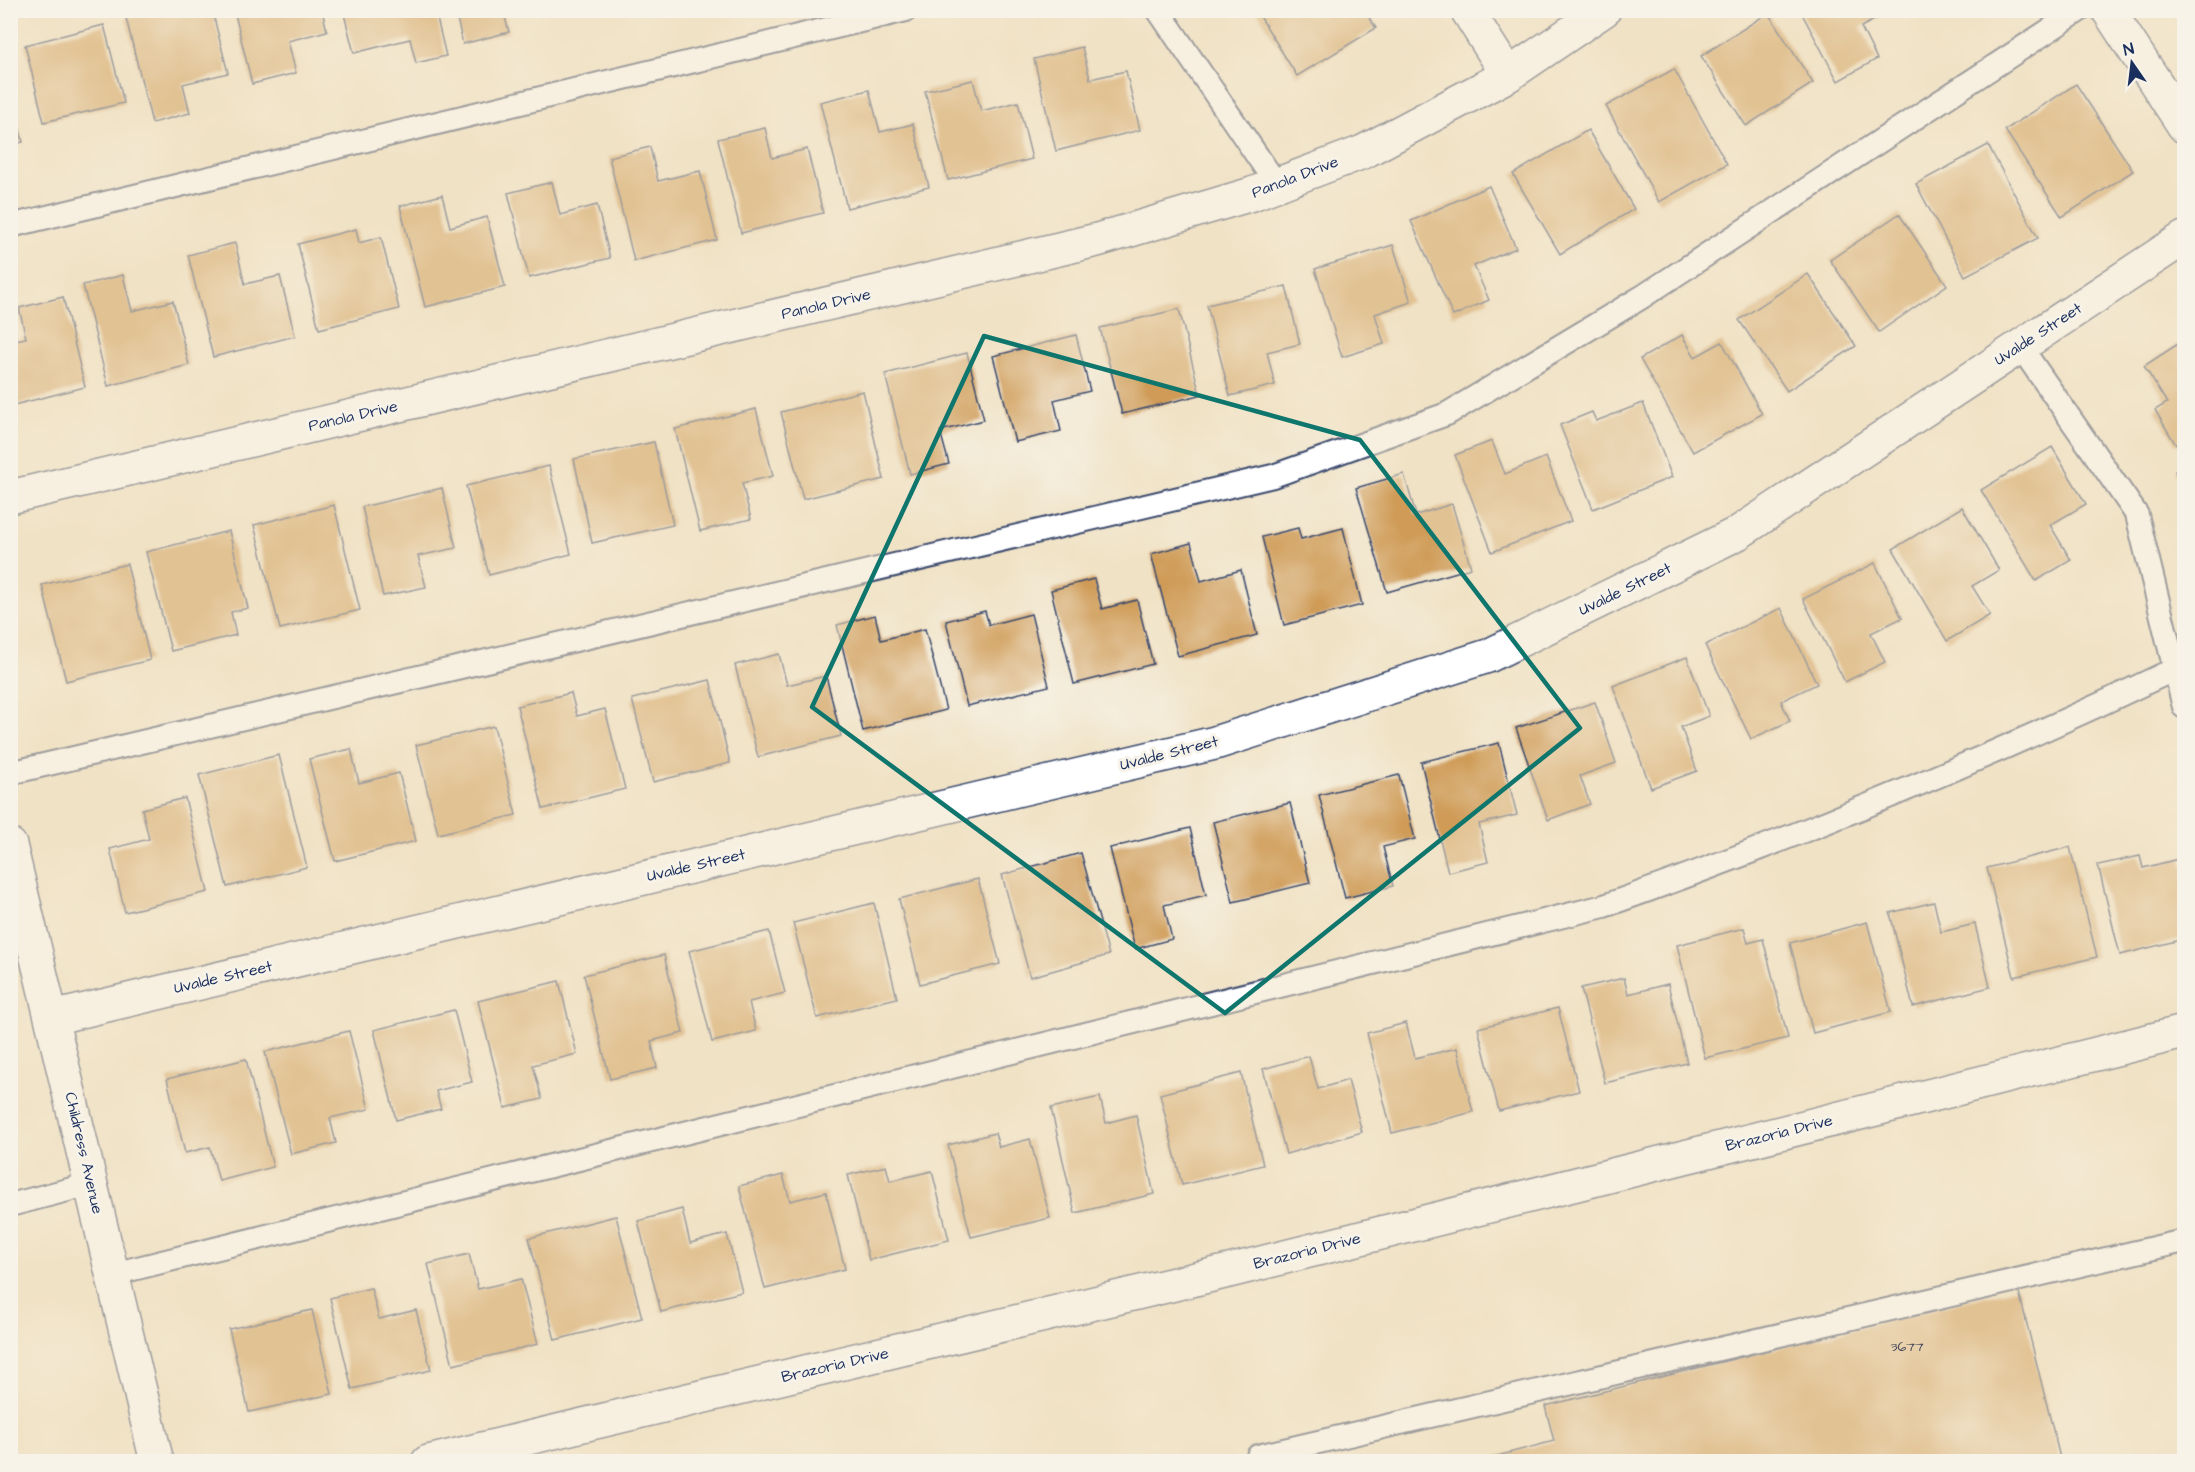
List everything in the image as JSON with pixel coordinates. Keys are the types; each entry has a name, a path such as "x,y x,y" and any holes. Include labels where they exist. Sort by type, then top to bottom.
{"street":[{"path":"1467,10 1508,75"},
{"name":"Panola Drive","path":"10,497 1097,240 1276,185 1363,152 1508,75 1604,10"},
{"path":"2108,10 2184,126"},
{"name":"Uvalde Street","path":"52,1018 1215,743 1488,656 1738,533 2184,238"},
{"name":"Childress Avenue","path":"10,845 157,1461"},
{"name":"Brazoria Drive","path":"428,1461 1229,1271 2184,1032"}],"lane":[{"path":"10,226 906,10"},
{"path":"1158,10 1276,185"},
{"path":"10,772 1273,476 1447,414 1642,297 2080,10"},
{"path":"2020,346 2137,515 2184,707"},
{"path":"112,1274 1604,906 1708,869 2059,725 2175,669"},
{"path":"10,1205 91,1184"},
{"path":"1258,1456 2184,1241"}],"highlighted area":[{"path":"984,336 1360,440 1580,728 1225,1013 812,707"}],"building":[{"path":"156,10 212,10 228,73 183,84 190,113 152,123 126,18"},
{"path":"234,10 322,10 327,31 288,41 296,73 252,84"},
{"path":"343,10 435,10 446,56 416,63 410,39 354,53"},
{"path":"455,10 503,10 509,32 463,44"},
{"path":"1256,10 1364,10 1376,28 1297,76"},
{"path":"1800,10 1892,10 1861,27 1877,59 1838,81"},
{"path":"1768,13 1813,83 1746,126 1701,56"},
{"path":"104,25 124,103 44,122 25,45"},
{"path":"1082,47 1090,79 1126,71 1140,130 1056,151 1034,59"},
{"path":"1674,69 1727,164 1659,202 1606,106"},
{"path":"973,80 981,111 1018,102 1032,159 948,180 925,91"},
{"path":"2076,84 2133,171 2062,217 2005,130"},
{"path":"869,90 880,132 913,124 929,187 847,208 820,102"},
{"path":"10,91 23,142 10,145"},
{"path":"765,128 772,158 807,149 823,213 741,233 718,139"},
{"path":"1588,130 1634,209 1560,254 1513,174"},
{"path":"1988,145 2038,238 1965,276 1916,184"},
{"path":"650,147 658,181 700,171 717,240 634,261 609,157"},
{"path":"552,182 560,215 597,205 610,258 529,278 508,193"},
{"path":"1489,186 1516,248 1474,266 1489,300 1453,316 1411,221"},
{"path":"442,195 450,227 487,217 505,287 425,307 400,206"},
{"path":"1899,214 1947,285 1879,332 1830,260"},
{"path":"356,229 359,243 381,237 399,309 319,329 298,244"},
{"path":"235,243 245,284 280,276 295,336 213,357 188,255"},
{"path":"1393,245 1411,302 1375,314 1384,344 1342,357 1315,269"},
{"path":"1808,274 1856,346 1787,391 1739,320"},
{"path":"123,275 132,311 173,301 189,365 108,386 83,285"},
{"path":"1286,286 1300,344 1267,352 1275,385 1230,396 1207,305"},
{"path":"63,297 85,387 10,406 10,341 26,338 19,308"},
{"path":"1179,309 1200,395 1122,414 1100,328"},
{"path":"1076,335 1090,391 1054,400 1061,431 1015,442 993,356"},
{"path":"1682,335 1695,357 1722,342 1762,414 1693,452 1640,359"},
{"path":"2184,340 2184,440 2176,445 2155,410 2167,403 2144,366"},
{"path":"967,353 984,420 940,431 949,464 910,474 885,374"},
{"path":"863,391 884,479 803,499 781,412"},
{"path":"1643,403 1672,477 1593,509 1560,425 1592,412 1596,421"},
{"path":"756,409 773,476 742,483 751,519 700,531 675,429"},
{"path":"1492,441 1505,474 1546,457 1571,521 1492,552 1455,455"},
{"path":"654,442 673,525 592,543 574,459"},
{"path":"2052,447 2086,504 2050,525 2071,560 2036,581 1981,490"},
{"path":"549,466 571,554 489,575 466,486"},
{"path":"2184,467 2184,493 2175,471"},
{"path":"1404,474 1416,515 1452,504 1471,568 1387,592 1356,488"},
{"path":"442,488 456,548 418,556 426,587 383,596 362,507"},
{"path":"334,505 360,610 280,629 254,525"},
{"path":"1962,507 1999,570 1972,586 1990,615 1947,641 1893,549"},
{"path":"1298,528 1301,539 1343,528 1362,605 1284,625 1262,537"},
{"path":"229,531 248,608 231,612 236,635 171,651 146,552"},
{"path":"1191,543 1201,581 1241,570 1257,635 1178,656 1151,554"},
{"path":"1875,563 1902,618 1871,633 1885,662 1845,682 1803,599"},
{"path":"127,564 150,660 66,681 42,585"},
{"path":"1094,579 1102,609 1137,600 1153,664 1074,684 1051,590"},
{"path":"1781,608 1817,684 1781,701 1790,721 1751,739 1705,645"},
{"path":"985,611 989,625 1031,614 1049,686 967,706 946,621"},
{"path":"875,615 881,640 925,629 946,710 863,731 837,625"},
{"path":"779,654 787,685 826,676 841,736 758,757 735,665"},
{"path":"1687,657 1709,716 1681,727 1697,771 1651,788 1613,686"},
{"path":"710,680 730,763 653,782 632,699"},
{"path":"571,693 577,716 605,709 625,789 543,809 517,706"},
{"path":"1595,702 1616,763 1580,776 1590,804 1548,820 1516,728"},
{"path":"494,726 516,815 438,834 416,745"},
{"path":"1499,743 1517,815 1479,824 1488,862 1448,872 1421,762"},
{"path":"351,749 359,783 399,773 416,841 335,861 309,759"},
{"path":"279,755 307,867 227,887 199,775"},
{"path":"1399,775 1415,839 1383,847 1393,886 1345,898 1319,795"},
{"path":"185,798 208,892 125,912 110,849 149,839 142,809"},
{"path":"1290,803 1310,883 1233,902 1213,822"},
{"path":"1190,828 1206,895 1164,905 1172,939 1135,949 1110,848"},
{"path":"2070,847 2097,957 2014,977 1987,868"},
{"path":"1081,853 1109,955 1030,977 1002,875"},
{"path":"2140,856 2143,868 2182,858 2184,939 2120,955 2098,865"},
{"path":"978,879 1000,964 920,984 899,899"},
{"path":"1934,902 1941,932 1975,924 1990,987 1913,1007 1890,913"},
{"path":"874,903 897,998 817,1018 793,923"},
{"path":"1867,922 1891,1012 1813,1033 1790,943"},
{"path":"1744,928 1748,943 1763,939 1788,1038 1705,1058 1677,945"},
{"path":"769,931 785,993 749,1002 756,1031 712,1042 689,951"},
{"path":"664,955 683,1033 651,1041 657,1068 610,1079 584,975"},
{"path":"1624,978 1628,994 1668,984 1687,1063 1605,1083 1581,988"},
{"path":"559,981 577,1054 533,1065 542,1099 505,1108 478,1001"},
{"path":"1558,1008 1579,1091 1499,1111 1478,1028"},
{"path":"454,1010 472,1082 436,1091 441,1109 396,1120 374,1030"},
{"path":"1406,1023 1415,1058 1457,1048 1473,1112 1392,1133 1367,1033"},
{"path":"349,1031 369,1109 330,1118 336,1143 291,1154 265,1052"},
{"path":"1309,1056 1318,1089 1348,1080 1362,1132 1286,1154 1263,1069"},
{"path":"246,1059 273,1167 219,1181 210,1147 185,1153 167,1079"},
{"path":"1241,1073 1263,1165 1182,1185 1160,1094"},
{"path":"1100,1097 1106,1123 1136,1115 1154,1194 1075,1213 1051,1108"},
{"path":"995,1133 999,1147 1030,1139 1050,1218 971,1237 948,1145"},
{"path":"886,1166 890,1181 932,1171 949,1240 869,1260 848,1175"},
{"path":"783,1175 790,1201 826,1192 845,1269 765,1289 739,1186"},
{"path":"682,1209 690,1243 727,1234 742,1292 661,1312 638,1221"},
{"path":"616,1216 642,1318 555,1340 529,1238"},
{"path":"469,1254 478,1289 521,1279 538,1344 453,1365 428,1264"},
{"path":"371,1288 379,1319 416,1310 431,1370 352,1389 330,1298"},
{"path":"2018,1288 2061,1462 1475,1462 1554,1441 1545,1406"},
{"path":"312,1310 332,1394 249,1412 229,1329"}]}
